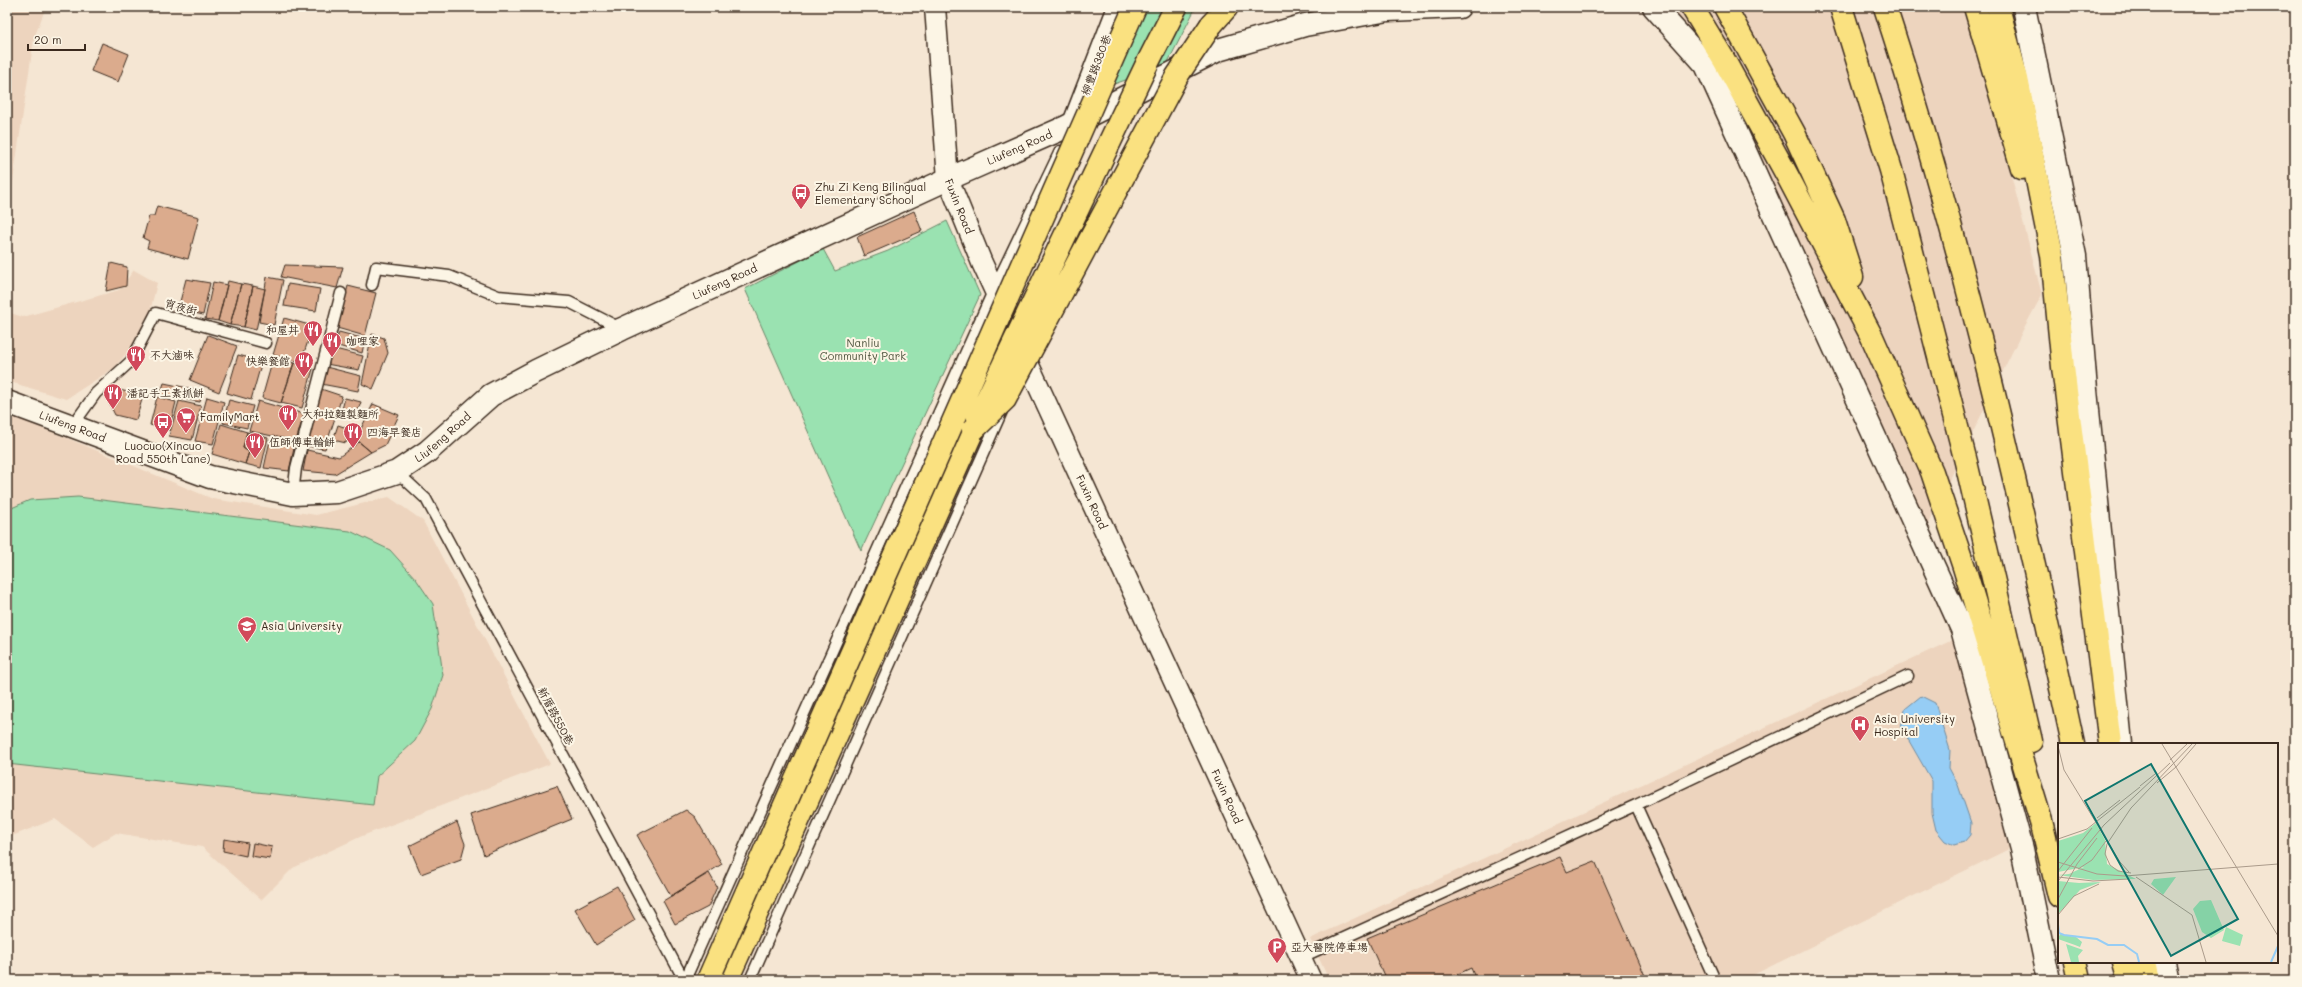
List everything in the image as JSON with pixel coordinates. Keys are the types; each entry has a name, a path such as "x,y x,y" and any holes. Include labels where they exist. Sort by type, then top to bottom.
{"highway":[{"path":"708,980 1135,7"},
{"path":"727,980 973,430 1176,7"},
{"path":"973,430 1005,399 1177,76 1211,25 1227,7"},
{"path":"1692,7 1724,60 1787,175 1872,337 1932,472 1964,567 2041,821 2058,892"},
{"path":"1726,7 1794,133 1834,220 1872,337"},
{"path":"1841,7 1901,208 1966,462 2058,859"},
{"path":"1885,7 1906,72 1985,356 2073,743"},
{"path":"1975,7 2022,171 2063,367"},
{"path":"1998,7 2017,79 2052,255 2063,367 2110,743"},
{"path":"2075,963 2079,980"},
{"path":"2082,963 2086,980"},
{"path":"2124,963 2129,980"},
{"path":"2144,963 2148,980"}],"street":[{"name":"Fuxin Road","path":"935,7 948,179 994,289 1311,980"},
{"name":"柳豐路380巷","path":"1073,124 1118,7"},
{"name":"Liufeng Road","path":"7,402 73,425 210,477 293,494 337,492 397,472 427,452 491,396 622,330 948,179 1073,124 1218,50 1305,25 1388,10 1459,7"},
{"path":"1654,7 1706,65 1962,629 2022,849 2049,980"},
{"path":"2024,7 2075,256 2086,390 2121,743"},
{"path":"2164,963 2168,980"}],"lane":[{"path":"750,980 1026,357 1175,72"},
{"path":"684,980 994,289 1073,124"},
{"path":"372,285 376,266 432,272 449,276 498,296 569,302 622,330"},
{"path":"293,494 296,468 342,293"},
{"name":"宵夜街","path":"73,425 96,393 130,361 156,312 266,343"},
{"name":"新厝路550巷","path":"397,472 426,499 684,980"},
{"path":"1300,958 1636,805 1908,676"},
{"path":"1636,805 1716,980"}],"shaded area":[{"path":"7,7 46,7 34,38 7,222"},
{"path":"1873,7 1968,7 2042,295 2025,326 1922,536 1673,14"},
{"path":"134,270 157,283 149,316 134,344 114,368 66,399 7,381 7,312 23,317 119,290"},
{"name":"Asia University","path":"7,417 26,421 213,499 316,515 389,497 423,521 550,764 362,836 293,868 261,900 202,847 116,833 93,847 55,819 7,838"},
{"name":"Asia University Hospital","path":"1961,636 2011,848 1743,980 1329,980 1310,939"}],"green space":[{"path":"1126,7 1196,7 1166,66 1091,92"},
{"name":"Nanliu Community Park","path":"947,221 980,295 861,551 745,289 823,249 835,271 888,251"},
{"name":"Asia University","path":"78,497 350,531 390,550 416,579 433,604 443,675 432,709 415,741 377,776 373,805 7,764 7,510 30,500"}],"water":[{"path":"1921,696 1935,703 1950,750 1949,768 1958,785 1971,823 1970,835 1964,842 1954,845 1945,841 1936,830 1932,813 1932,781 1901,727 1905,709"}],"building":[{"path":"102,43 129,54 118,82 91,71"},
{"path":"157,206 199,217 188,259 147,248 149,241 143,238 149,216 154,216"},
{"path":"914,211 922,231 864,256 857,237"},
{"path":"111,263 127,267 126,286 106,291"},
{"path":"285,265 343,267 337,288 281,277"},
{"path":"267,277 283,280 274,325 259,322"},
{"path":"186,279 210,283 203,315 178,309"},
{"path":"228,281 241,284 230,325 218,321"},
{"path":"213,282 227,285 218,321 205,319"},
{"path":"241,284 253,286 244,327 230,325"},
{"path":"288,284 320,289 316,311 284,306"},
{"path":"253,286 265,289 256,330 244,327"},
{"path":"348,286 376,293 365,336 337,328"},
{"path":"284,318 313,326 301,362 273,355"},
{"path":"339,332 365,339 362,353 335,345"},
{"path":"372,334 384,338 388,353 373,389 362,384"},
{"path":"208,335 237,346 219,392 190,380"},
{"path":"331,348 363,356 359,370 326,364"},
{"path":"238,355 262,361 251,400 227,393"},
{"path":"273,359 294,363 281,403 262,398"},
{"path":"294,363 313,369 302,408 281,403"},
{"path":"326,367 361,376 358,391 321,384"},
{"path":"164,383 203,391 200,402 160,395"},
{"path":"108,387 143,396 136,420 115,415 106,397"},
{"path":"321,389 342,396 325,449 307,446"},
{"path":"157,397 176,402 169,430 150,425"},
{"path":"207,397 224,402 213,444 195,441"},
{"path":"345,398 361,402 356,417 341,413"},
{"path":"229,400 253,406 247,428 223,423"},
{"path":"179,401 201,406 192,440 169,436"},
{"path":"258,401 304,414 296,441 249,431"},
{"path":"373,404 399,415 385,445 371,452 356,439"},
{"path":"221,424 247,432 243,448 249,452 245,464 212,454"},
{"path":"338,425 350,429 346,443 333,440"},
{"path":"247,432 268,438 261,468 245,464 249,452 243,448"},
{"path":"270,440 295,444 289,471 264,468"},
{"path":"359,442 371,452 335,474 303,471 307,450 339,457"},
{"path":"557,786 572,819 484,855 471,815"},
{"path":"686,810 695,817 722,864 671,896 637,835"},
{"path":"457,822 465,844 461,859 421,874 409,846"},
{"path":"224,839 248,843 246,856 223,851"},
{"path":"253,843 272,847 270,859 251,856"},
{"path":"1560,857 1567,872 1595,861 1646,978 1476,980 1471,968 1445,980 1386,980 1367,938"},
{"path":"709,873 717,887 708,907 675,924 663,901"},
{"path":"617,886 635,920 596,945 575,909"}],"place":[{"name":"Zhu Zi Keng Bilingual Elementary School","path":"801,210"},
{"name":"和屋丼","path":"313,347"},
{"name":"咖哩家","path":"332,358"},
{"name":"不大滷味","path":"136,372"},
{"name":"快樂餐館","path":"304,378"},
{"name":"潘記手工素抓餅","path":"113,410"},
{"name":"大和拉麵製麵所","path":"288,431"},
{"name":"FamilyMart","path":"186,434"},
{"name":"Luocuo(Xincuo Road 550th Lane)","path":"163,439"},
{"name":"四海早餐店","path":"353,449"},
{"name":"伍師傅車輪餅","path":"255,459"},
{"name":"Asia University","path":"247,643"},
{"name":"Asia University Hospital","path":"1860,742"},
{"name":"亞大醫院停車場","path":"1277,964"}]}
